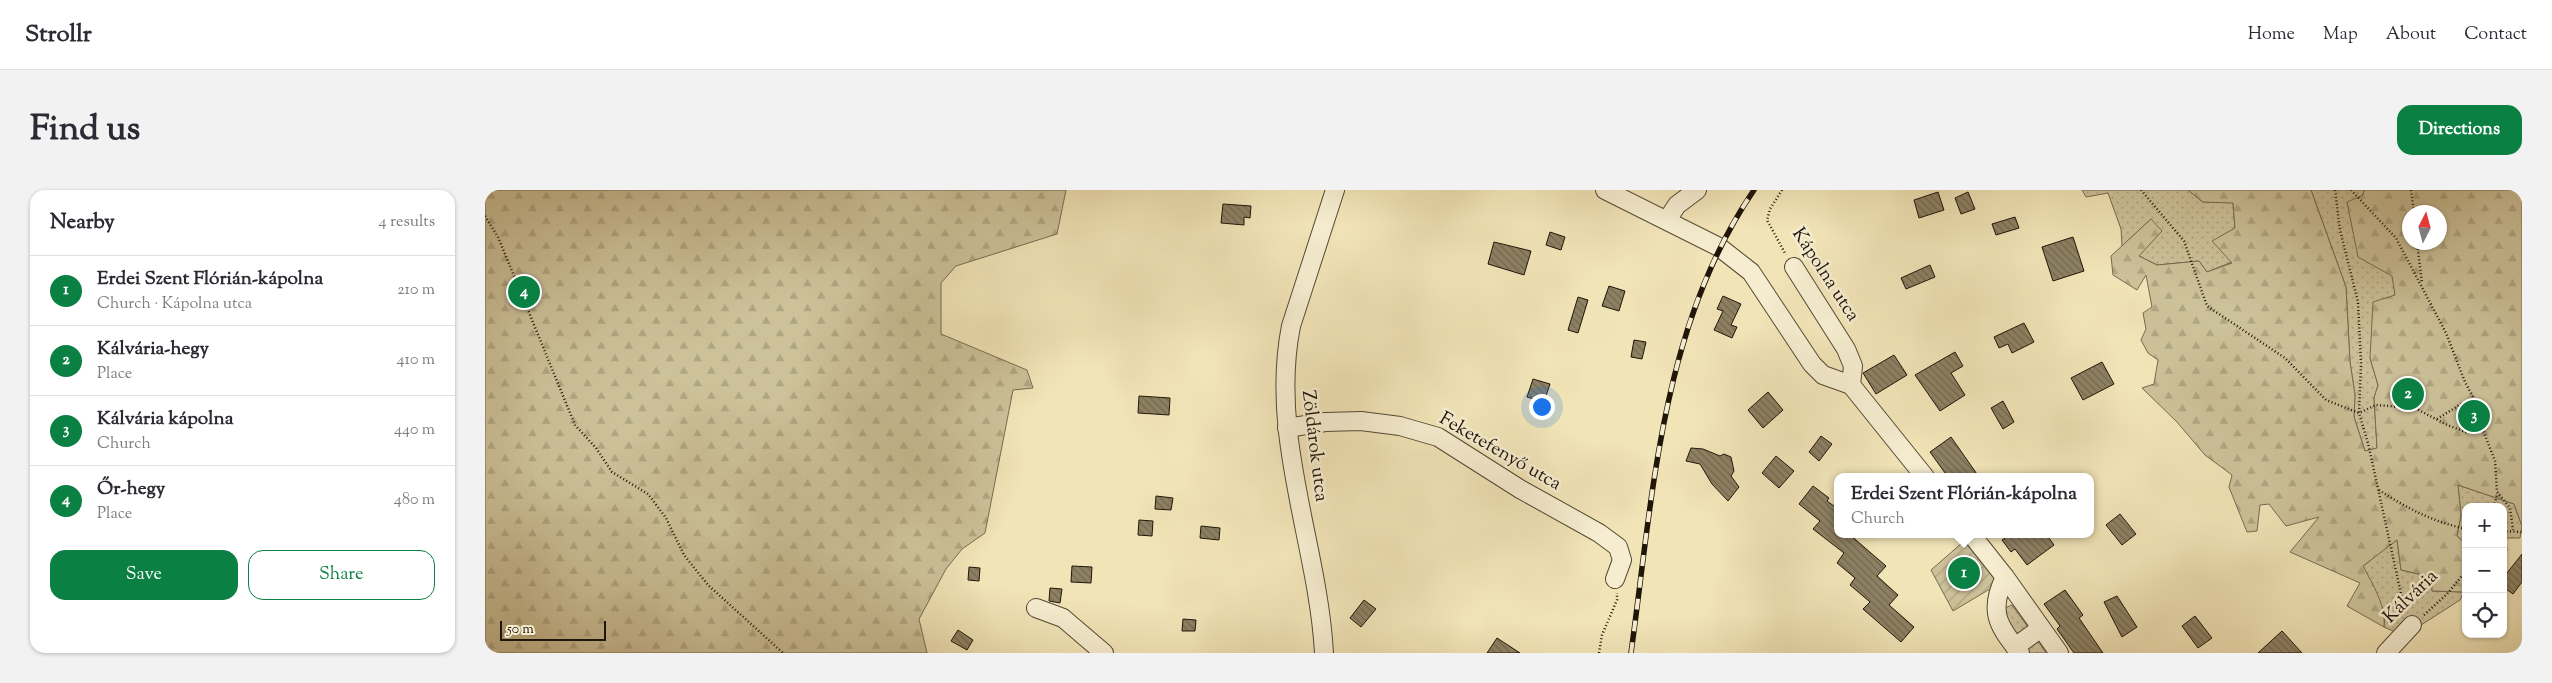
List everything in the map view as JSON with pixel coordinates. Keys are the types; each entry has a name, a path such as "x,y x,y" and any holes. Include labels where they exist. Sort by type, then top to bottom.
{"street":[{"name":"Zöldárok utca","path":"1324,653 1323,632 1287,428 1284,400 1287,348 1291,326 1335,190"},
{"path":"1605,190 1719,247 1751,272 1811,364 1823,375 1851,385 1922,473"},
{"path":"1667,220 1677,206 1697,190"},
{"name":"Kápolna utca","path":"1794,267 1846,349 1853,366 1851,385"},
{"name":"Feketefenyő utca","path":"1287,428 1325,422 1361,421 1400,426 1438,437 1520,489 1599,533 1618,547 1622,560 1615,579"},
{"path":"1974,538 2005,577 2059,653"},
{"path":"2005,577 1997,593 1995,610 2001,627 2018,650 2041,628"},
{"path":"1036,608 1063,618 1104,653"},
{"name":"Kálvária","path":"2386,653 2410,627"}],"path":[{"name":"Kápolna utca","path":"1782,190 1770,209 1767,220 1770,229 1794,267"},
{"path":"2141,190 2184,241 2207,306 2285,358 2326,400 2359,413 2376,405 2415,408 2447,425 2466,432 2483,430"},
{"path":"2335,190 2339,230 2358,302 2361,363 2359,413 2379,490 2410,627"},
{"path":"2351,190 2396,238 2447,333 2475,400 2485,417 2483,430 2495,461 2496,503"},
{"path":"2411,190 2413,205"},
{"path":"485,216 497,237 575,425 597,448 613,472 648,494 666,518 684,554 708,584 783,653"},
{"path":"2418,250 2422,284"},
{"path":"2437,418 2461,404 2475,400"},
{"path":"2379,490 2418,513 2445,524 2462,528"},
{"path":"2497,492 2510,508 2513,530"},
{"path":"2507,531 2522,532"},
{"name":"Kálvária","path":"2410,627 2447,594 2462,576"},
{"path":"1599,653 1602,635 1617,600 1615,579"}],"green space":[{"path":"485,190 1066,190 1057,234 956,266 941,283 941,334 1027,370 1033,388 1013,390 985,533 962,549 946,569 919,619 927,653 485,653"},
{"path":"2082,190 2188,190 2203,202 2233,202 2235,228 2232,262 2207,272 2199,261 2157,265 2139,256 2151,219 2122,246 2121,229 2108,193 2086,197"},
{"path":"2188,190 2311,190 2346,287 2350,362 2355,395 2354,417 2365,451 2377,448 2374,398 2378,385 2370,358 2373,302 2395,295 2392,276 2358,257 2347,202 2363,195 2364,190 2522,190 2522,526 2514,504 2458,485 2461,515 2457,536 2462,540 2462,592 2432,591 2432,577 2401,570 2397,540 2363,566 2381,603 2384,627 2347,606 2360,583 2290,552 2319,517 2286,526 2269,504 2260,505 2257,531 2247,532 2229,487 2232,475 2205,455 2177,422 2142,388 2154,384 2158,360 2148,353 2141,340 2146,329 2143,313 2152,307 2146,275 2137,290 2113,275 2111,256 2151,219 2162,231 2139,256 2157,265 2199,261 2207,272 2232,263 2212,241 2235,228 2233,203 2203,202"},
{"path":"2311,190 2364,190 2363,195 2393,276 2395,295 2370,358 2378,385 2374,398 2377,448 2365,451 2354,417 2355,395 2350,362 2346,287"},
{"path":"2458,485 2514,504 2522,526 2520,538 2507,538 2507,503 2462,503 2462,540 2457,536 2461,515"},
{"path":"2397,539 2401,570 2432,577 2432,591 2462,592 2462,596 2460,600 2404,636 2384,627 2385,615 2363,566"},
{"path":"1962,543 1971,543 2000,579 1990,589 1953,611 1931,570"},
{"path":"2012,605 2030,630 2017,639 2004,622 2005,608"},
{"path":"2036,638 2046,653 2029,653 2026,649"}],"building":[{"path":"1938,192 1944,210 1919,218 1914,200"},
{"path":"1968,192 1975,209 1961,214 1955,198"},
{"path":"1223,204 1251,206 1250,218 1244,217 1244,225 1221,223"},
{"path":"2015,217 2019,228 1996,235 1992,224"},
{"path":"1550,232 1565,237 1561,250 1546,245"},
{"path":"2073,237 2084,271 2053,281 2042,247"},
{"path":"1494,242 1531,251 1524,275 1488,264"},
{"path":"1930,265 1935,277 1906,289 1901,278"},
{"path":"1609,286 1625,291 1619,311 1602,306"},
{"path":"1723,296 1741,304 1731,325 1737,327 1732,338 1714,330 1723,311 1717,309"},
{"path":"1578,297 1588,300 1578,333 1568,330"},
{"path":"2024,323 2034,342 2012,353 2008,344 1999,348 1994,337"},
{"path":"1634,340 1646,342 1642,359 1631,357"},
{"path":"1955,352 1963,366 1951,373 1965,395 1940,411 1915,375"},
{"path":"1894,355 1907,375 1876,394 1863,373"},
{"path":"2102,362 2114,384 2083,400 2071,378"},
{"path":"1533,379 1550,384 1544,402 1527,397"},
{"path":"1768,392 1783,410 1763,428 1748,410"},
{"path":"1139,396 1170,398 1169,415 1138,413"},
{"path":"2003,401 2014,422 2003,429 1991,408"},
{"path":"1821,436 1832,444 1819,461 1809,452"},
{"path":"1951,437 1976,473 1945,473 1930,452"},
{"path":"1691,448 1703,449 1720,456 1724,454 1731,457 1734,471 1731,476 1739,487 1728,501 1712,484 1700,464 1686,461"},
{"path":"1776,456 1794,471 1779,488 1762,473"},
{"path":"1813,486 1829,498 1827,501 1834,506 1834,538 1854,538 1886,566 1877,576 1898,595 1889,605 1914,627 1901,642 1863,609 1870,602 1850,585 1855,578 1837,563 1844,553 1813,529 1820,521 1799,504"},
{"path":"1156,496 1173,498 1171,510 1155,509"},
{"path":"2120,514 2136,534 2122,545 2106,525"},
{"path":"1139,520 1153,521 1152,536 1138,535"},
{"path":"1201,526 1220,528 1219,540 1200,538"},
{"path":"2005,538 2049,538 2054,545 2027,565 2015,549 2011,552 2002,540"},
{"path":"2522,554 2522,582 2513,594 2507,590 2507,573"},
{"path":"1972,564 1975,575 1958,580 1955,579 1953,576 1955,568"},
{"path":"1072,566 1092,567 1091,583 1071,582"},
{"path":"969,567 980,568 979,581 968,580"},
{"path":"1050,588 1062,589 1060,603 1049,601"},
{"path":"2065,590 2083,615 2079,618 2103,653 2074,653 2057,629 2060,626 2044,604"},
{"path":"2117,596 2137,627 2122,637 2104,602"},
{"path":"1364,600 1376,609 1361,627 1350,618"},
{"path":"2195,616 2212,638 2198,648 2182,626"},
{"path":"1183,619 1196,620 1195,631 1182,631"},
{"path":"958,630 973,640 967,650 951,641"},
{"path":"2282,631 2302,653 2258,653"},
{"path":"1497,638 1520,653 1487,653"}],"railway":[{"path":"1631,653 1655,473 1666,413 1680,355 1699,298 1723,242 1754,190"}],"place":[{"name":"Őr-hegy","path":"524,292"},
{"name":"Kálvária-hegy","path":"2408,394"},
{"name":"Kálvária kápolna","path":"2474,416"},
{"name":"Erdei Szent Flórián-kápolna","path":"1964,573"}]}
